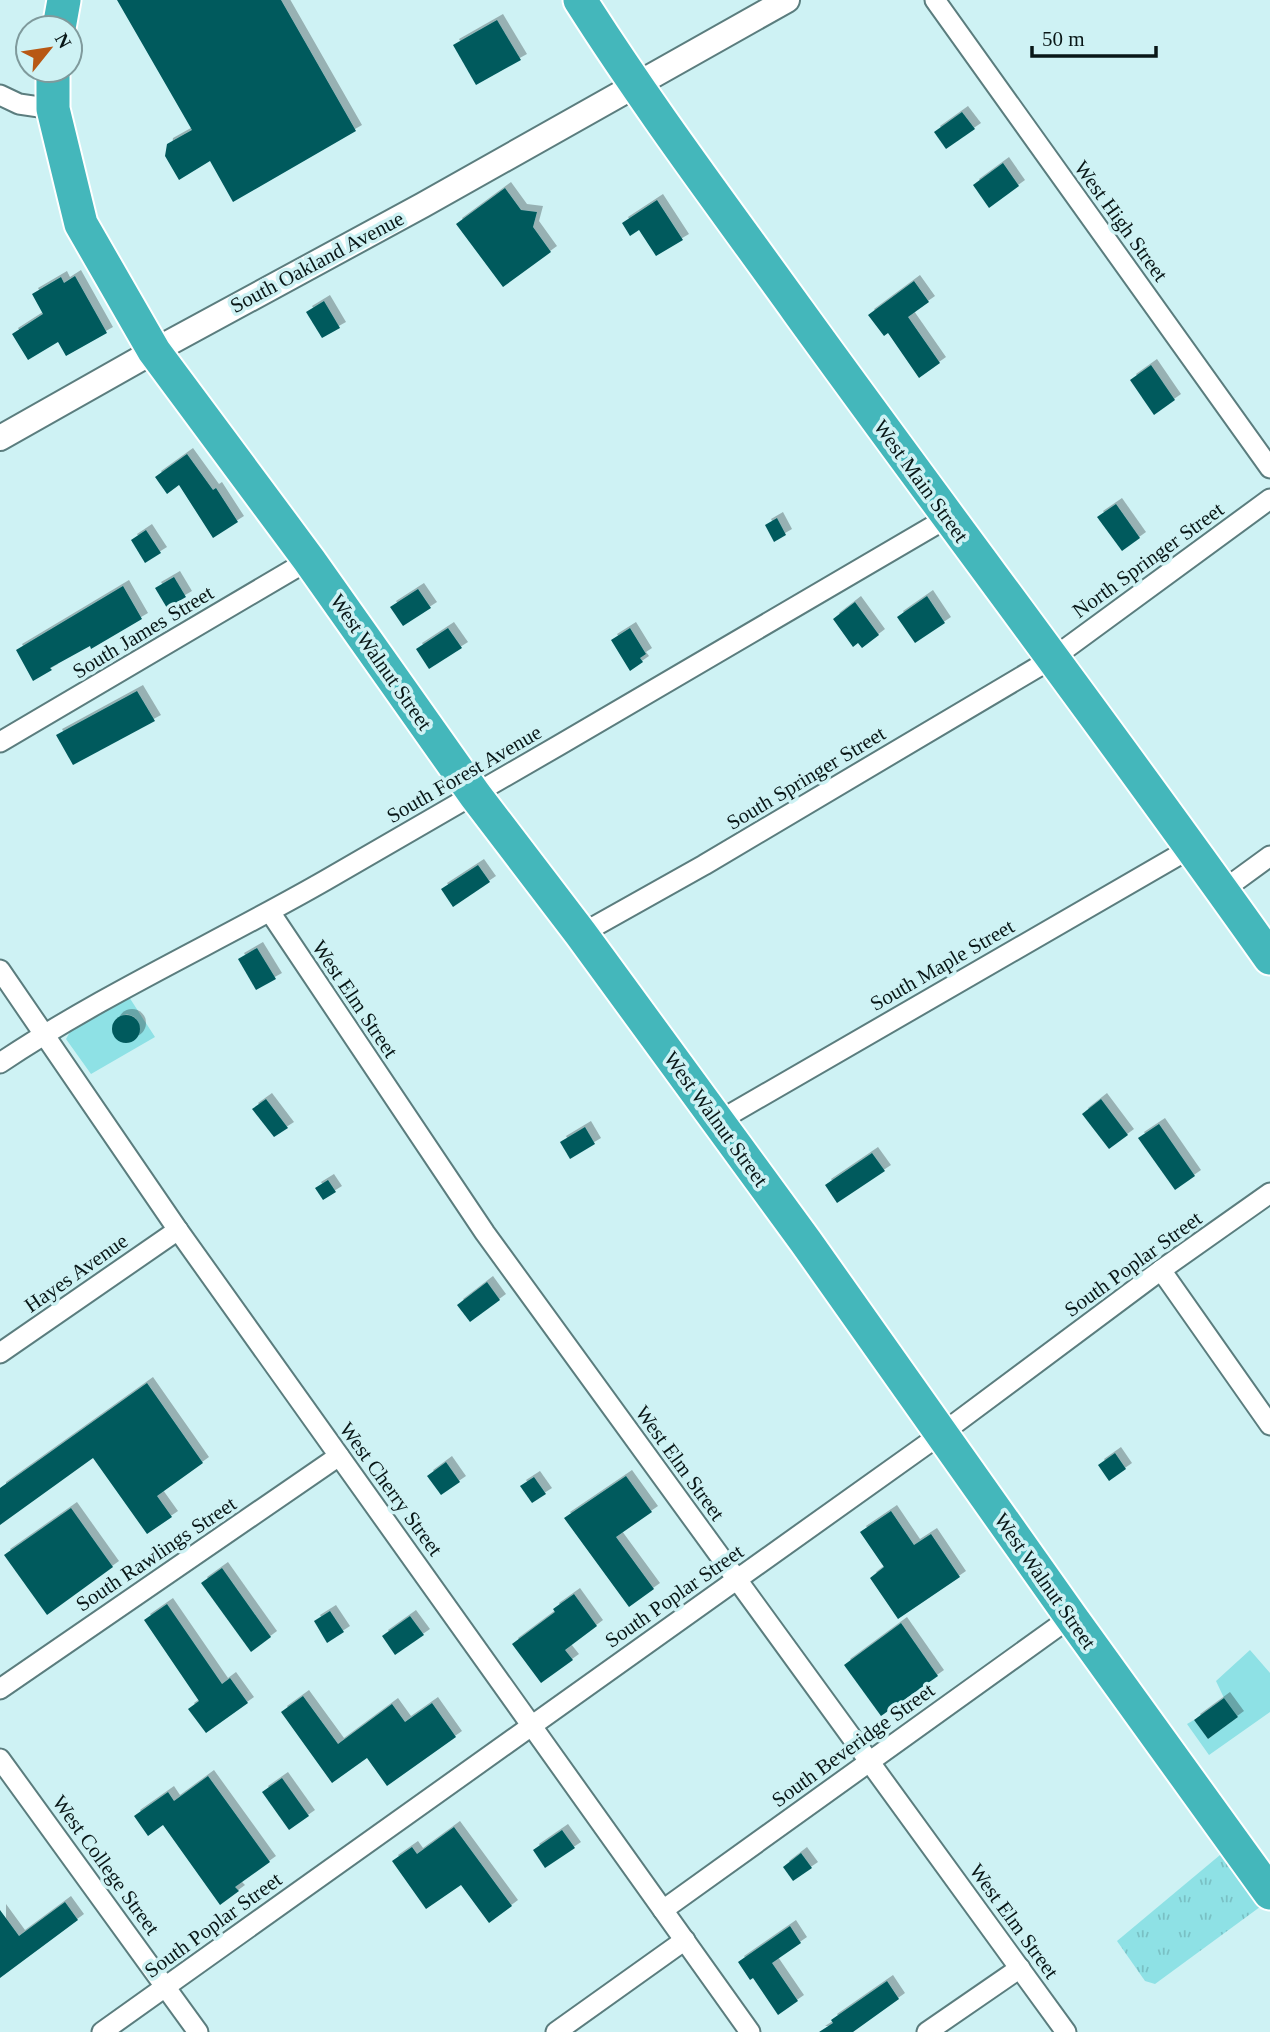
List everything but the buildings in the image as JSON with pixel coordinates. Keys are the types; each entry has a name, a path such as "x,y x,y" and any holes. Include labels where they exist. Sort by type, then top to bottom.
{"highway":[{"name":"West Main Street","path":"580,0 634,85 1270,958"},
{"path":"53,84 53,109 81,224 154,351"},
{"name":"West Walnut Street","path":"154,351 309,560 475,795 581,934 806,1242 1270,1893"}],"street":[{"name":"South Oakland Avenue","path":"0,438 423,205 787,0"},
{"name":"West High Street","path":"935,0 1270,468"},
{"path":"0,94 19,104 53,109"},
{"name":"North Springer Street","path":"1053,658 1270,499"},
{"name":"South Forest Avenue","path":"0,1063 44,1034 270,912 475,795 947,518"},
{"name":"South James Street","path":"0,742 309,560"},
{"name":"South Springer Street","path":"581,934 704,865 1053,658"},
{"name":"South Maple Street","path":"717,1122 1191,848"},
{"path":"1222,891 1270,856"},
{"name":"West Elm Street","path":"270,912 485,1233 1066,2032"},
{"name":"West Cherry Street","path":"0,970 178,1230 750,2032"},
{"name":"South Poplar Street","path":"102,2032 941,1434 1161,1270 1270,1193"},
{"name":"Hayes Avenue","path":"0,1353 178,1230"},
{"path":"1161,1270 1270,1425"},
{"name":"South Rawlings Street","path":"0,1689 339,1457"},
{"name":"South Beveridge Street","path":"663,1910 1071,1617"},
{"name":"West College Street","path":"0,1759 198,2032"},
{"path":"556,2032 685,1940"},
{"path":"926,2032 1020,1968"}],"green space":[{"path":"129,997 155,1037 91,1074 66,1039 71,1030","holes":["127,1014 135,1017 140,1028 137,1038 128,1043 116,1038 112,1030 117,1018"]},
{"path":"1250,1650 1270,1673 1270,1712 1209,1755 1187,1724 1194,1720 1208,1739 1238,1717 1216,1681"},
{"path":"1226,1850 1264,1904 1155,1984 1145,1981 1117,1941"}]}
